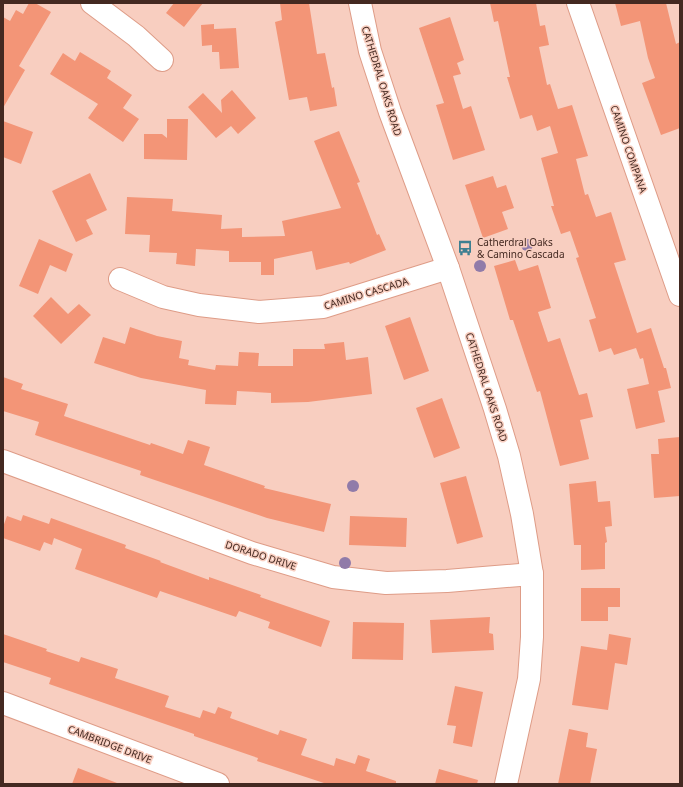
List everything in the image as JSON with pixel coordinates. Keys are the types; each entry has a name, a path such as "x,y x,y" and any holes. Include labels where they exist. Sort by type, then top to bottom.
{"street":[{"path":"92,3 136,36 162,60"},
{"name":"CATHEDRAL OAKS ROAD","path":"360,3 370,51 390,112 448,268 509,456 522,514 532,574 532,637 529,679 506,784"},
{"name":"CAMINO COMPANA","path":"578,3 680,295"},
{"name":"CAMINO CASCADA","path":"120,279 163,297 199,305 259,312 323,307 448,268"},
{"name":"DORADO DRIVE","path":"3,461 252,553 333,577 386,583 461,580 532,574"},
{"name":"CAMBRIDGE DRIVE","path":"3,703 189,779 218,784"}],"building":[{"path":"29,3 35,3 51,12 19,66 25,70 3,108 3,17 10,21 16,10 23,14"},
{"path":"174,3 203,3 184,27 166,13"},
{"path":"280,3 309,3 317,54 325,53 332,88 334,87 337,106 310,111 307,97 289,100 275,22 282,20"},
{"path":"490,3 536,3 540,26 545,25 549,45 539,47 547,85 550,84 558,109 572,105 588,156 576,159 585,195 588,194 596,217 611,212 626,260 614,263 637,333 651,328 664,368 666,368 671,388 658,391 665,422 636,429 627,389 649,384 643,358 640,359 636,348 614,355 611,348 599,352 589,320 596,318 576,258 579,257 570,231 561,234 551,206 554,206 541,158 558,153 550,126 537,131 532,115 520,119 507,77 510,77 498,21 494,22"},
{"path":"615,3 666,3 676,44 680,42 680,128 661,135 642,83 655,78 648,58 640,21 621,26"},
{"path":"450,17 464,60 457,63 461,74 453,76 463,109 471,106 485,150 453,160 436,105 444,103 419,28"},
{"path":"214,24 214,29 236,28 239,68 220,69 219,52 212,52 212,45 202,46 201,25"},
{"path":"80,52 111,71 107,78 132,95 123,108 139,119 123,142 88,118 98,104 50,74 63,53 75,61"},
{"path":"232,90 256,118 238,134 231,126 216,138 188,107 203,93 222,113 221,100"},
{"path":"167,119 188,119 187,160 144,159 144,134 162,134 167,138"},
{"path":"3,121 33,132 21,164 3,157"},
{"path":"339,131 360,182 357,183 377,235 379,234 386,250 350,264 349,262 316,270 312,251 274,259 274,275 261,275 261,262 229,262 229,251 196,249 195,266 176,264 177,253 149,252 150,235 125,234 127,197 173,199 172,211 222,215 221,229 242,228 242,237 285,236 282,221 341,208 314,141"},
{"path":"90,173 107,210 86,220 93,234 76,242 52,191"},
{"path":"493,176 497,188 506,185 514,208 502,212 508,229 483,238 465,185"},
{"path":"39,239 73,254 66,272 50,265 38,294 19,286"},
{"path":"515,260 519,271 538,265 551,308 538,312 548,342 560,338 579,395 587,393 593,417 580,420 589,459 560,466 540,391 537,392 513,320 510,320 494,266"},
{"path":"51,297 68,314 79,304 91,315 61,344 33,316"},
{"path":"410,317 429,371 404,380 385,326"},
{"path":"130,327 157,336 182,341 179,358 189,360 188,365 215,370 216,365 238,366 239,352 259,353 258,366 293,366 293,349 325,349 324,344 344,342 346,360 368,357 372,394 308,402 271,403 271,393 237,391 236,405 205,404 206,390 141,378 94,363 103,337 125,344"},
{"path":"3,377 23,384 21,389 68,404 64,416 150,445 151,443 183,454 188,440 210,447 204,465 265,486 264,488 331,504 324,532 267,518 140,475 141,471 35,435 39,422 3,411"},
{"path":"442,398 460,448 434,458 416,408"},
{"path":"680,437 680,496 654,498 651,454 659,454 658,439"},
{"path":"466,476 483,537 457,544 440,483"},
{"path":"596,481 598,502 610,501 612,526 605,527 607,542 605,543 605,569 581,570 581,545 574,545 569,484"},
{"path":"23,515 49,524 51,518 126,545 125,548 161,561 160,562 209,580 209,577 261,595 260,597 330,621 321,647 268,628 270,622 239,611 236,617 160,591 157,598 75,569 82,549 54,538 52,545 44,542 40,551 3,538 3,527 7,516 21,521"},
{"path":"350,516 407,518 406,547 349,545"},
{"path":"581,588 620,588 620,607 608,607 608,621 581,621"},
{"path":"490,617 489,633 493,634 494,650 432,653 430,620"},
{"path":"353,622 404,623 403,660 352,659"},
{"path":"3,634 79,662 81,657 118,669 115,678 169,696 165,707 200,718 203,710 215,714 218,707 232,712 230,718 278,735 280,730 307,739 301,755 334,766 336,758 355,764 358,755 370,759 366,771 396,781 396,784 327,784 257,761 258,758 194,736 194,734 49,684 51,678 3,662"},
{"path":"609,634 631,638 627,665 615,663 608,710 572,705 581,646 607,650"},
{"path":"455,686 483,692 472,747 453,743 456,726 447,725"},
{"path":"569,729 588,733 586,747 597,749 590,784 558,784"},
{"path":"78,768 117,783 117,784 72,784"},
{"path":"439,769 478,780 477,784 435,784"}],"place":[{"name":"Catherdral Oaks & Camino Cascada","path":"465,248"}]}
